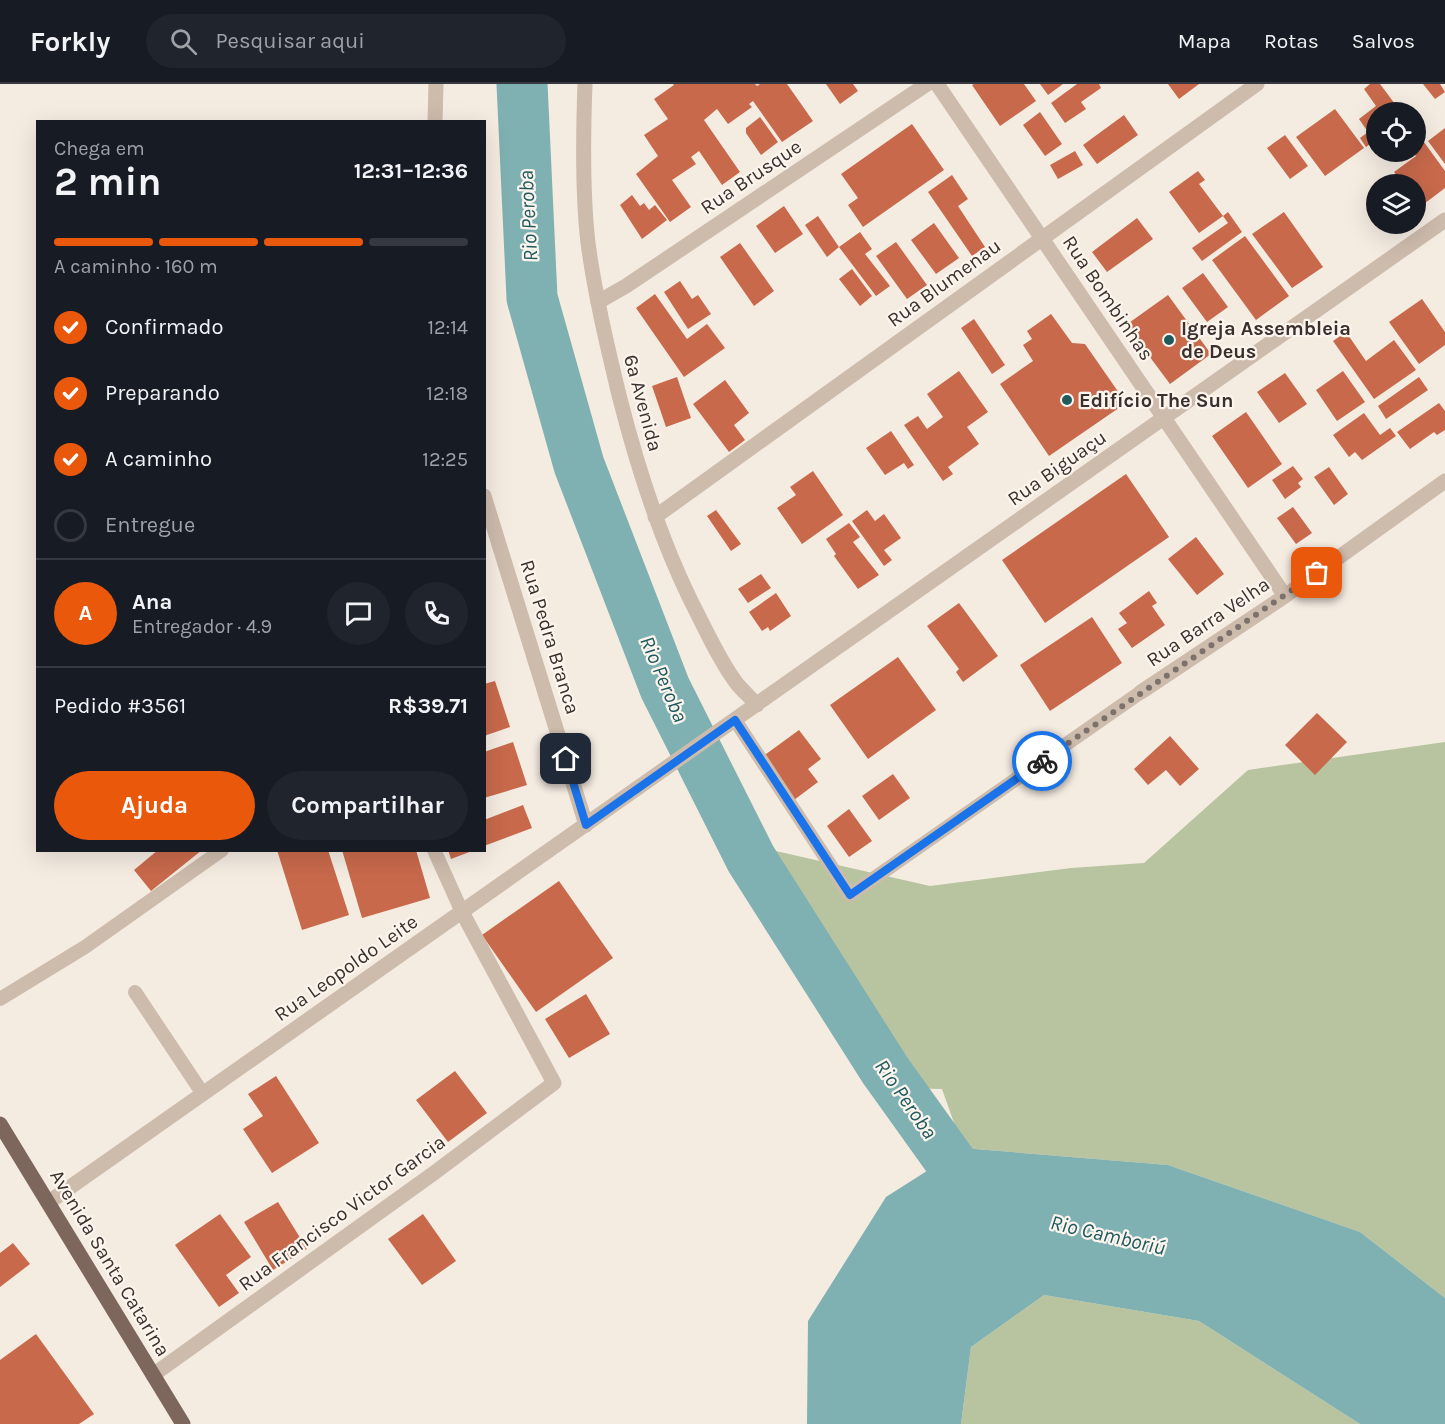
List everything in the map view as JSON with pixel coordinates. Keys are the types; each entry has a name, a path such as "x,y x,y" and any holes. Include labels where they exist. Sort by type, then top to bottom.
{"main road":[{"name":"Avenida Santa Catarina","path":"0,1124 183,1424"}],"street":[{"path":"435,120 436,84"},
{"name":"6ª Avenida","path":"585,84 583,125 588,243 597,302 630,440 673,565 709,636 737,684 757,705"},
{"name":"Rua Brusque","path":"597,302 626,286 927,84"},
{"name":"Rua Bombinhas","path":"938,84 1285,596"},
{"name":"Rua Blumenau","path":"655,517 1257,84"},
{"name":"Rua Biguaçu","path":"667,768 1445,220"},
{"name":"Rua Barra Velha","path":"1141,692 1285,596 1445,482"},
{"name":"Rua Pedra Branca","path":"486,502 586,825"},
{"name":"Rua Leopoldo Leite","path":"49,1203 667,768"},
{"name":"Rua Francisco Victor Garcia","path":"153,1375 425,1180 554,1083 462,912"}],"lane":[{"path":"735,720 850,895 1141,692"},
{"path":"0,999 85,946 219,852"},
{"path":"435,852 462,912"},
{"path":"135,992 203,1094"}],"green space":[{"path":"1445,742 1445,1298 1360,1232 1168,1165 963,1148 942,1089 902,1088 767,849 930,886 1071,868 1144,863 1248,770"},
{"path":"1044,1295 1199,1321 1360,1424 961,1424 971,1347"}],"water":[{"name":"Rio Camboriú","path":"963,1148 1168,1165 1360,1232 1445,1298 1445,1424 1360,1424 1199,1321 1044,1295 971,1347 961,1424 807,1424 808,1321 886,1197"}],"building":[{"path":"673,84 755,84 757,86 787,84 813,121 782,142 753,101 749,104 752,107 728,124 717,109 704,120 740,172 722,185 699,151 691,157 696,164 672,180 691,207 670,222 636,174 658,156 644,135 668,119 654,99"},
{"path":"826,84 853,84 858,91 840,104"},
{"path":"1024,84 1036,101 1000,126 972,85"},
{"path":"1040,84 1063,84 1048,95"},
{"path":"1077,84 1099,84 1101,88 1081,102 1086,109 1065,123 1051,103"},
{"path":"1168,84 1199,84 1179,99"},
{"path":"1370,84 1380,84 1394,102 1373,102 1364,89"},
{"path":"1423,84 1440,84 1445,92 1435,99"},
{"path":"1335,109 1364,148 1325,176 1296,137"},
{"path":"1040,112 1062,144 1045,156 1023,125"},
{"path":"1366,114 1366,129 1359,119"},
{"path":"1124,115 1138,135 1097,164 1083,145"},
{"path":"760,117 778,142 761,155 746,133 746,128"},
{"path":"912,124 944,170 863,227 848,205 858,198 841,174"},
{"path":"1445,128 1445,164 1428,141"},
{"path":"1366,134 1366,147 1360,138"},
{"path":"1285,135 1308,166 1290,179 1267,148"},
{"path":"1426,145 1445,171 1445,188 1426,202 1426,174 1396,174 1394,172 1408,162 1426,162"},
{"path":"1075,151 1083,165 1058,179 1050,165"},
{"path":"1198,171 1205,180 1199,184 1223,216 1199,233 1169,192"},
{"path":"952,175 968,199 958,206 985,247 972,256 928,192"},
{"path":"632,195 640,206 644,203 649,210 655,205 667,220 642,239 620,205"},
{"path":"784,206 803,234 775,253 756,226"},
{"path":"1228,212 1242,232 1202,261 1192,248 1228,223 1223,216"},
{"path":"1284,212 1323,267 1292,288 1252,234"},
{"path":"818,216 839,247 827,257 805,225"},
{"path":"1137,218 1153,239 1107,272 1092,252"},
{"path":"934,223 959,258 936,274 911,240"},
{"path":"860,232 872,249 865,254 890,286 876,296 839,247"},
{"path":"1245,236 1289,296 1256,320 1212,260"},
{"path":"896,242 927,285 907,299 876,256"},
{"path":"740,243 774,291 754,306 720,257"},
{"path":"852,269 872,296 860,306 839,279"},
{"path":"1203,273 1228,307 1207,322 1182,288"},
{"path":"680,281 692,299 698,295 711,314 688,329 664,292"},
{"path":"655,294 687,339 707,324 725,348 684,377 636,308"},
{"name":"Igreja Assembleia de Deus","path":"1168,295 1211,354 1170,384 1126,325"},
{"path":"1422,299 1445,332 1445,345 1419,364 1389,322"},
{"name":"Edifício The Sun","path":"1051,314 1072,343 1085,344 1126,403 1049,456 1000,384 1033,361 1023,345 1032,339 1027,331"},
{"path":"974,319 1005,365 992,374 961,328"},
{"path":"1346,332 1366,361 1394,340 1416,370 1374,399 1333,341"},
{"path":"959,371 988,412 967,427 979,444 948,467 953,474 943,481 904,425 918,416 927,429 943,417 927,394"},
{"path":"1343,371 1365,402 1337,421 1316,390"},
{"path":"1285,373 1307,404 1279,423 1257,392"},
{"path":"677,377 691,418 666,427 652,386"},
{"path":"1419,377 1428,390 1386,419 1378,406"},
{"path":"725,380 749,413 734,425 745,440 729,452 693,404"},
{"path":"1439,403 1445,411 1445,430 1437,435 1434,432 1410,449 1397,432"},
{"path":"1246,412 1282,464 1248,488 1212,436"},
{"path":"1364,413 1380,435 1390,428 1396,436 1362,460 1355,452 1349,457 1333,435"},
{"path":"891,431 914,465 908,469 904,463 885,475 866,448"},
{"path":"1293,466 1303,479 1298,483 1301,487 1285,499 1272,480"},
{"path":"1329,467 1348,494 1334,505 1314,477"},
{"path":"813,471 843,515 802,544 777,508 796,495 790,487"},
{"path":"1126,474 1169,537 1045,623 1002,560"},
{"path":"1293,507 1312,533 1296,544 1277,518"},
{"path":"716,510 741,544 731,551 707,516"},
{"path":"867,510 875,521 884,514 901,538 884,550 892,560 884,566 852,521"},
{"path":"849,523 860,537 853,542 879,575 858,589 834,556 836,554 826,539"},
{"path":"1196,537 1224,574 1197,595 1168,559"},
{"path":"761,574 771,588 748,603 738,589"},
{"path":"1149,591 1157,603 1152,606 1165,625 1132,648 1118,629 1127,623 1119,613"},
{"path":"776,593 791,616 770,631 768,627 762,631 749,612"},
{"path":"959,603 998,656 963,682 956,672 959,669 927,626"},
{"path":"1092,617 1122,663 1050,711 1020,665"},
{"path":"898,657 936,710 868,759 830,705"},
{"path":"495,681 510,727 486,735 486,683"},
{"path":"1317,713 1347,742 1315,775 1285,745"},
{"path":"799,730 821,759 808,769 818,782 794,800 762,757"},
{"path":"1170,736 1199,769 1180,786 1166,770 1148,785 1134,769"},
{"path":"513,742 527,785 486,797 486,751"},
{"path":"893,774 910,798 879,820 862,796"},
{"path":"523,805 532,828 486,845 486,819"},
{"path":"849,809 872,841 849,857 827,826"},
{"path":"156,852 200,852 151,891 134,870"},
{"path":"278,852 329,852 349,915 302,930"},
{"path":"343,852 417,852 430,898 362,918"},
{"path":"449,852 469,852 451,859"},
{"path":"559,881 613,958 536,1012 482,935"},
{"path":"586,994 610,1034 569,1058 545,1019"},
{"path":"455,1071 487,1113 448,1142 416,1100"},
{"path":"276,1076 319,1143 272,1173 243,1129 263,1116 248,1094"},
{"path":"278,1202 307,1249 273,1270 244,1222"},
{"path":"220,1214 251,1257 226,1275 239,1293 219,1307 175,1245"},
{"path":"423,1214 456,1261 422,1285 388,1239"},
{"path":"13,1243 30,1264 0,1287 0,1253"},
{"path":"36,1334 94,1414 79,1424 0,1424 0,1360"}],"waterway":[{"name":"Rio Peroba","path":"522,84 532,298 579,465 665,688 751,859 885,1070 983,1207"}],"way so far":[{"path":"1042,761 1317,573"}],"place":[{"name":"Igreja Assembleia de Deus","path":"1169,340"},
{"name":"Edifício The Sun","path":"1067,400"}],"route":[{"path":"566,759 586,825 735,720 850,895 1042,761"}]}
